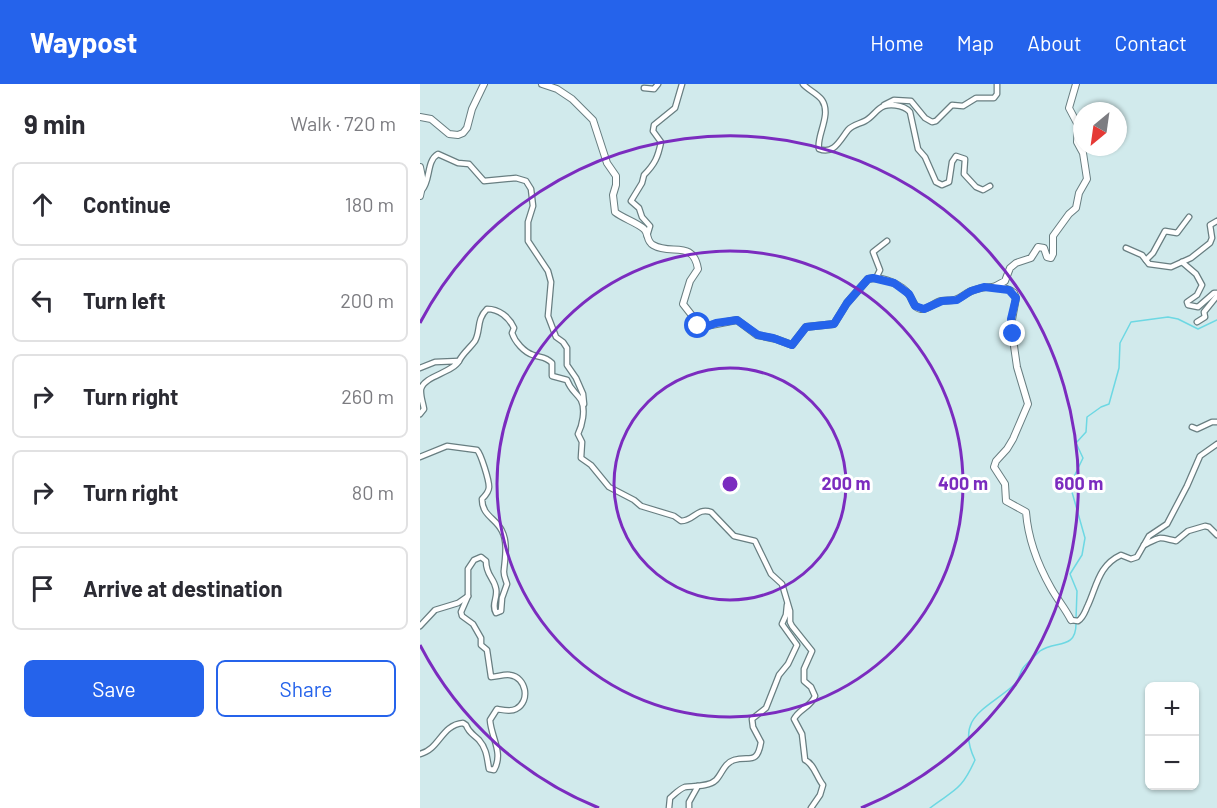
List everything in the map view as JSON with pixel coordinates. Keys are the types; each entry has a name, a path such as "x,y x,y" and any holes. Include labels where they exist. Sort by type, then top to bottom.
{"street":[{"path":"420,117 431,119 449,134 463,133 484,84"},
{"path":"542,84 557,89 590,115 596,126 607,163 616,176 613,195 617,215 644,230 653,246 687,251 697,262 697,272 690,280 683,304 698,326 703,328 716,323 737,320 758,335 789,345 795,343 806,327 834,324 847,303 864,283 868,279 876,278 894,283 909,294 915,306 924,309 942,301 957,300 978,289 1009,290 1015,295 1011,325 1017,367 1028,400 1013,439 994,467 1005,484 1006,501 1026,512 1027,525 1038,560 1071,620 1078,621 1083,618 1096,588 1098,577 1106,564 1121,555 1131,559 1137,557 1149,536 1167,524 1200,456 1217,444"},
{"path":"644,88 654,88 658,84"},
{"path":"647,236 650,226 642,217 639,208 631,201 644,175 654,166 659,151 661,142 653,131 654,125 675,108 682,84"},
{"path":"803,84 824,105 823,131 817,146 822,151 835,147 848,130 866,121 886,103 894,100 911,101 925,118 932,122 936,121 952,105 963,106 976,98 994,98 997,94 997,84"},
{"path":"994,288 1005,281 1010,268 1031,258 1038,247 1044,248 1047,258 1051,258 1053,236 1078,205 1079,193 1087,179 1087,173 1083,153 1077,142 1078,125 1069,108 1076,84"},
{"path":"882,107 901,106 910,111 918,148 925,157 936,182 942,185 949,182 952,162 956,156 960,156 965,159 964,174 976,187 982,190 990,186"},
{"path":"421,194 428,182 433,158 438,154 458,163 469,164 484,181 516,178 526,181 531,189 533,206 528,222 528,242 548,272 551,282 548,316 556,337 567,348 567,365 576,378 584,398 583,423 578,434 582,442 581,458 591,465 606,485 641,506 674,516 685,522 697,513 706,510 711,512 734,536 753,540 771,574 782,584 792,626 812,651 804,669 804,681 811,687 815,696 811,704 794,719 802,734 805,760 813,766 815,775 823,785 811,808"},
{"path":"420,167 423,182 421,194"},
{"path":"1146,260 1153,253 1165,231 1177,233 1189,217"},
{"path":"1126,248 1142,255 1149,264 1171,267 1202,251 1212,238 1210,225 1217,221"},
{"path":"876,278 880,270 873,252 887,241"},
{"path":"1182,262 1196,274 1202,285 1197,295 1187,302 1188,305 1198,307 1214,293 1217,295"},
{"path":"1197,322 1205,317 1204,312 1217,295"},
{"path":"420,414 424,409 420,391 422,386 441,373 454,369 475,341 481,316 487,309 497,310 510,321 514,328 512,333 518,343 529,353 545,357 551,362 550,374 567,380 571,391 581,401 583,410"},
{"path":"420,368 435,362 459,361"},
{"path":"1192,427 1197,429 1217,422"},
{"path":"420,457 452,446 477,450 481,455 489,488 482,499 482,504 485,513 503,534 506,562 503,573 507,584 502,598 501,611 496,613 494,608 496,589 486,572 486,561 481,557 474,560 468,569 468,596 461,612 462,616 473,624 482,645 488,650 489,675 494,678 510,675 521,680 525,688 524,699 515,709 497,709 491,716 489,723 498,752 494,770 488,766 487,754 480,741 469,733 463,723 449,727 430,750 420,754"},
{"path":"1144,546 1165,536 1176,541 1188,531 1205,526 1217,535"},
{"path":"420,626 435,610 458,603 468,596"},
{"path":"669,808 670,798 680,789 714,782 728,764 736,759 749,760 755,756 759,748 760,737 754,730 752,721 766,708 779,675 788,664 797,645 782,624 787,604"},
{"path":"689,808 689,802 698,786"}],"waterway":[{"path":"1076,619 1077,591 1070,574 1082,555 1085,538 1070,485 1083,458 1076,443 1086,432 1087,417 1109,404 1119,368 1120,343 1131,322 1168,317 1178,319 1198,329 1217,320"},
{"path":"930,808 957,788 966,778 975,760 969,733 971,723 977,715 1015,684 1023,668 1040,651 1069,641 1075,632 1076,624"}],"route":[{"path":"698,326 703,328 716,323 737,320 758,335 792,345 806,327 834,324 847,303 868,279 873,278 894,283 909,294 919,309 942,301 957,300 971,291 984,287 1009,290 1016,298 1011,319 1013,334"}]}
